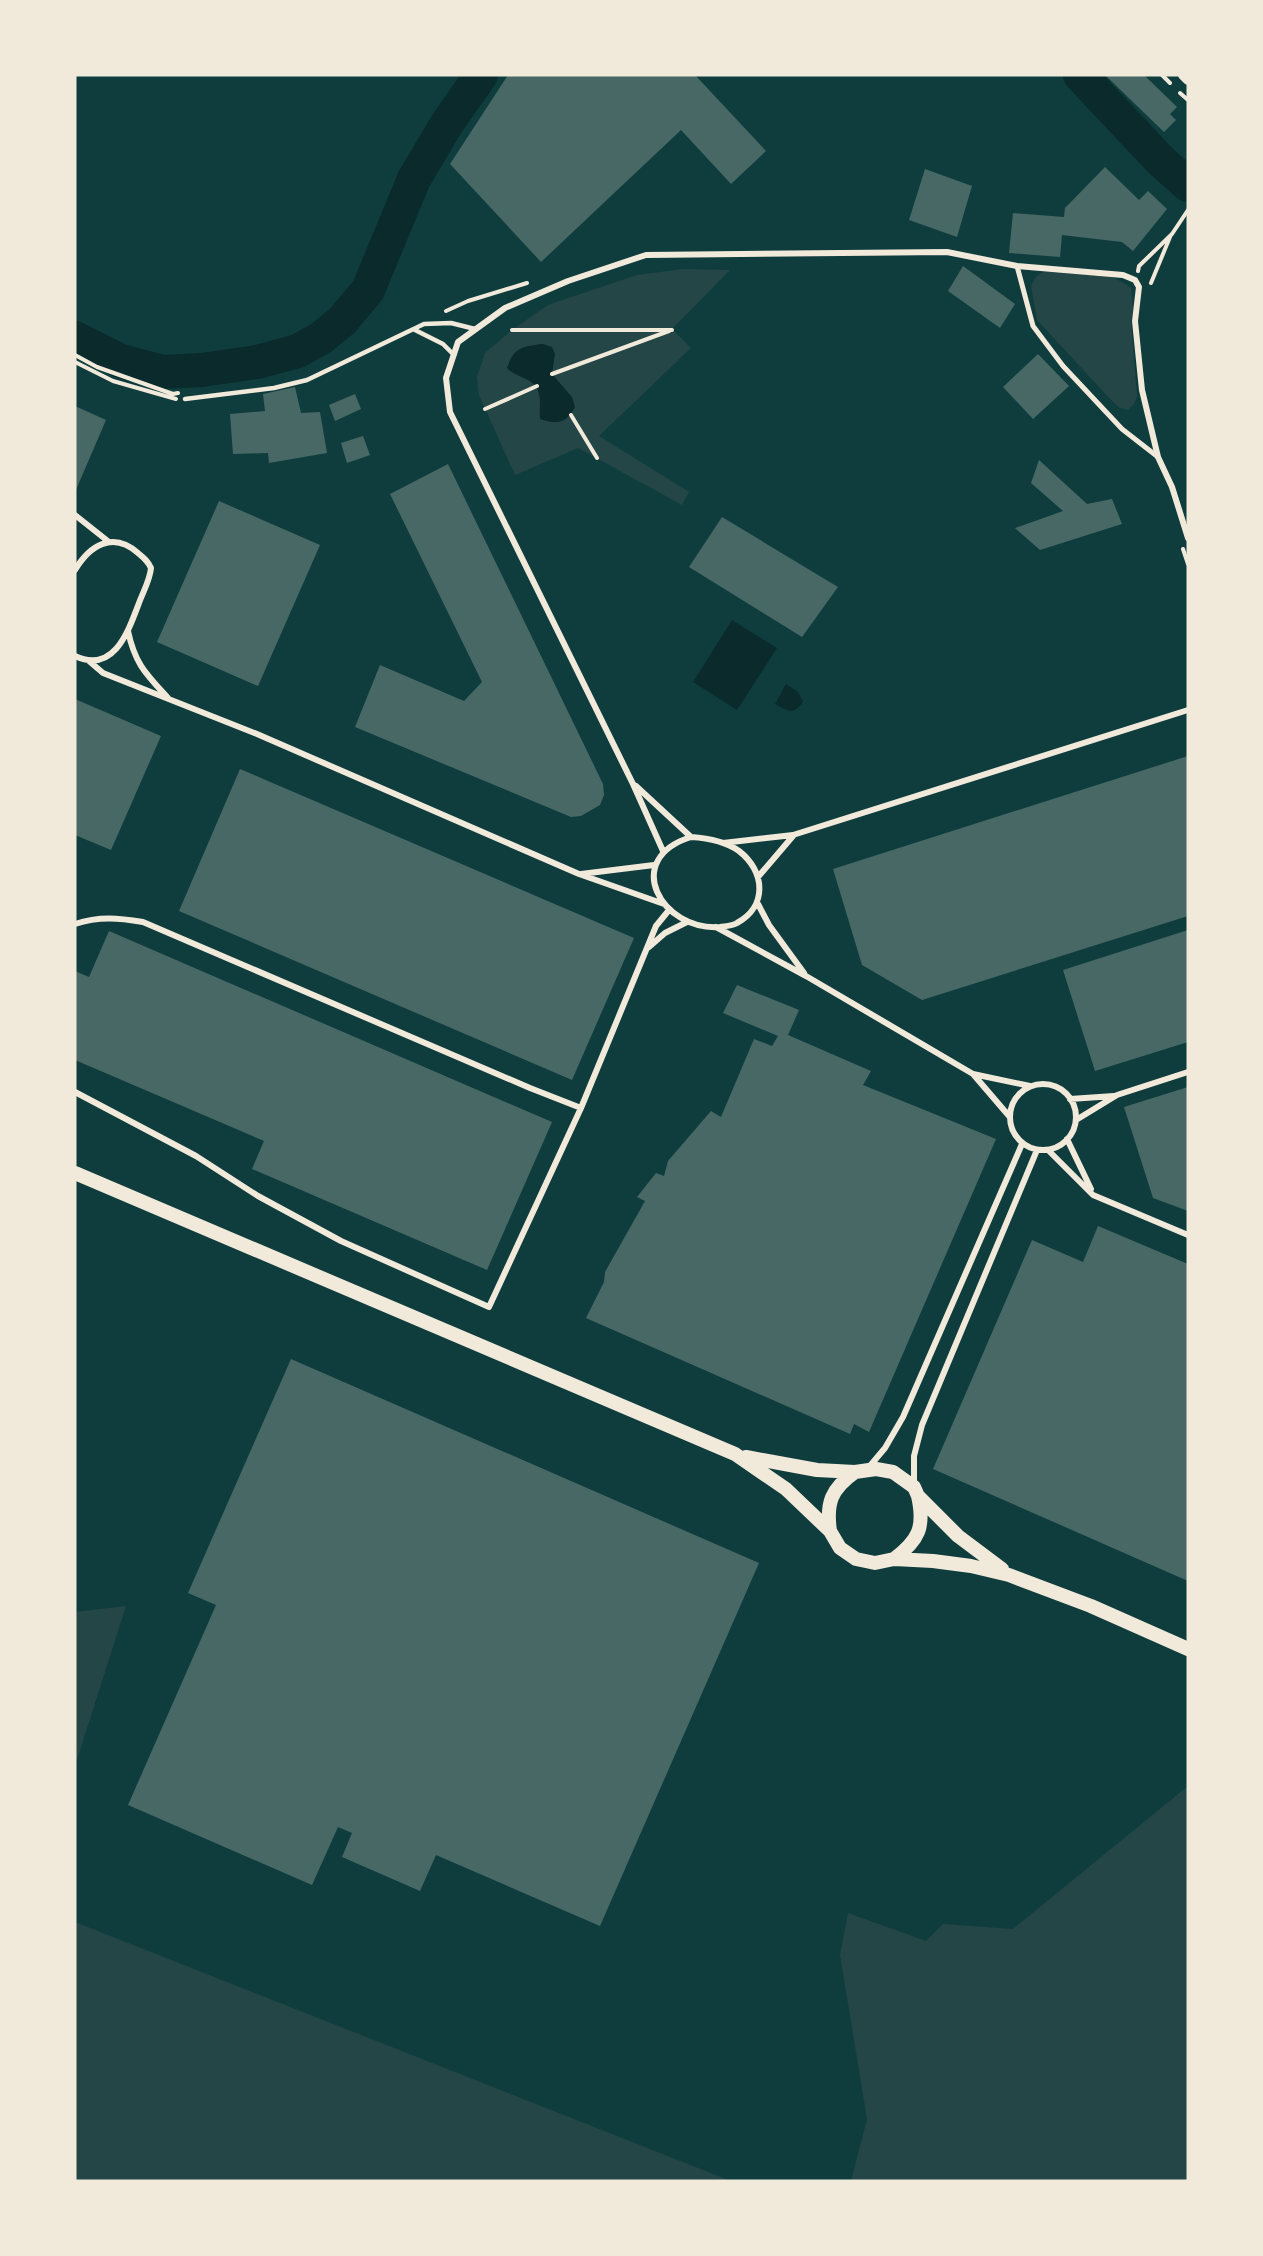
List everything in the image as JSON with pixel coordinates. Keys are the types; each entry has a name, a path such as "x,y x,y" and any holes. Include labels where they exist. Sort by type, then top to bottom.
{"main road":[{"path":"75,1173 735,1454 786,1465 861,1471 876,1469 893,1472 916,1492 958,1536 1009,1575"},
{"path":"735,1454 786,1489 830,1532 840,1548 856,1559 875,1563 894,1559 962,1564 1009,1575 1091,1606 1188,1648"},
{"path":"830,1532 828,1512 833,1493 844,1480 861,1471"},
{"path":"894,1559 910,1547 920,1529 921,1508 916,1492"}],"street":[{"path":"1183,75 1188,80"},
{"path":"663,851 633,784 450,412 446,378 458,342 505,308 568,281 646,255 947,252 1017,266 1123,275 1135,280 1139,286 1135,321 1142,390 1158,457 1172,487 1188,538"},
{"path":"1017,266 1033,326 1064,366 1122,429 1158,457"},
{"path":"75,515 110,542"},
{"path":"75,570 90,550 110,542 122,542 132,548 148,562 151,568 128,631 120,645 104,659 89,661 76,658"},
{"path":"128,631 133,651 143,671 168,699"},
{"path":"89,661 103,673 257,734 579,874 664,904"},
{"path":"723,843 739,852 751,864 758,877 760,889 758,904 745,919 732,926 700,926 687,922 664,904 655,890 653,877 654,865 663,851 675,842 691,837 723,843 793,835 1188,710"},
{"path":"633,784 691,837"},
{"path":"758,877 793,835"},
{"path":"579,874 654,865"},
{"path":"758,904 769,926 806,976"},
{"path":"75,1092 196,1156 258,1196 341,1241 489,1307 581,1108 656,926 669,910"},
{"path":"75,924 98,918 116,917 143,922 581,1108"},
{"path":"648,947 665,933 687,922"},
{"path":"716,927 806,976 973,1074 1010,1116"},
{"path":"1070,1099 1117,1095 1188,1072"},
{"path":"973,1074 1030,1086 1053,1085 1063,1091 1075,1109 1076,1120 1067,1140 1059,1146 1048,1150 1037,1150 1022,1144 1015,1136 1010,1116 1016,1098 1030,1086"},
{"path":"1076,1120 1117,1095"},
{"path":"1067,1140 1093,1195"},
{"path":"861,1471 885,1448 903,1417 1022,1144"},
{"path":"916,1492 914,1456 922,1425 1037,1150"},
{"path":"1048,1150 1093,1195 1188,1234"}],"lane":[{"path":"185,399 273,388 307,380 424,324 451,323 475,329"},
{"path":"415,330 443,344 454,356"}],"path":[{"path":"1148,291 1172,234 1188,210"},
{"path":"1139,266 1172,234"},
{"path":"437,315 468,301"},
{"path":"512,330 672,330 552,374"},
{"path":"75,355 97,367 173,394 184,393"},
{"path":"75,362 113,381 170,398 185,399"},
{"path":"485,409 537,386"},
{"path":"571,415 597,458"}],"shaded area":[{"path":"683,269 730,270 672,329 691,348 599,436 689,492 682,505 578,448 515,475 479,395 477,377 485,353 512,330 548,305 637,275"},
{"path":"1048,271 1102,275 1131,288 1133,308 1131,321 1137,396 1134,404 1128,410 1120,408 1113,402 1037,320 1031,286 1035,278"},
{"path":"543,344 552,347 555,354 552,374 572,397 575,407 569,416 556,422 540,419 540,400 537,388 530,381 507,368 512,356 520,349"},
{"path":"732,620 777,648 737,710 693,682"},
{"path":"786,684 798,692 803,701 797,709 790,711 775,704"},
{"path":"126,1606 75,1766 75,1612"},
{"path":"1188,1786 1188,2181 851,2181 867,2119 840,1955 848,1913 926,1941 943,1924 1013,1929"},
{"path":"75,1922 731,2181 75,2181"}],"building":[{"path":"508,75 695,75 766,151 731,184 681,130 541,262 450,164"},
{"path":"1105,75 1144,75 1177,107 1170,114 1176,120 1164,132"},
{"path":"1105,167 1139,200 1148,191 1167,209 1133,251 1122,242 1062,235 1060,257 1009,253 1013,213 1064,217 1065,208"},
{"path":"925,169 972,186 957,237 909,220"},
{"path":"963,266 1015,304 1000,328 948,291"},
{"path":"1038,354 1069,386 1033,419 1003,387"},
{"path":"295,387 301,413 320,412 327,453 269,463 268,453 233,454 230,414 265,411 263,394"},
{"path":"355,394 361,409 335,421 329,405"},
{"path":"75,406 106,420 75,492"},
{"path":"363,436 370,455 347,463 341,443"},
{"path":"1039,460 1087,504 1112,499 1122,524 1040,550 1015,528 1063,511 1031,483"},
{"path":"448,464 603,784 604,795 600,805 581,816 571,817 355,727 380,665 464,701 482,682 390,494"},
{"path":"219,501 320,545 258,686 157,642"},
{"path":"722,517 838,587 802,637 689,567"},
{"path":"75,699 161,736 111,850 75,835"},
{"path":"1188,756 1188,916 922,1000 862,965 833,869"},
{"path":"240,769 634,938 572,1080 179,911"},
{"path":"1188,930 1188,1042 1095,1071 1063,970"},
{"path":"109,931 552,1122 487,1270 252,1169 264,1141 75,1060 75,971 89,977"},
{"path":"737,985 799,1010 788,1035 871,1071 863,1085 996,1139 869,1432 854,1424 850,1434 586,1318 604,1282 605,1272 645,1201 637,1197 656,1173 664,1176 668,1161 711,1111 721,1117 754,1039 772,1046 778,1036 723,1013"},
{"path":"1188,1087 1188,1211 1153,1198 1124,1107"},
{"path":"1098,1226 1188,1264 1188,1581 933,1469 1032,1240 1083,1262"},
{"path":"291,1359 759,1563 600,1926 436,1855 420,1891 342,1857 352,1833 338,1827 312,1885 128,1805 216,1605 188,1593"}],"waterway":[{"path":"75,338 121,361 162,372 202,370 257,362 298,351 321,338 342,321 368,290 414,179 446,125 481,75"},
{"path":"1080,75 1161,161 1188,185"}]}
